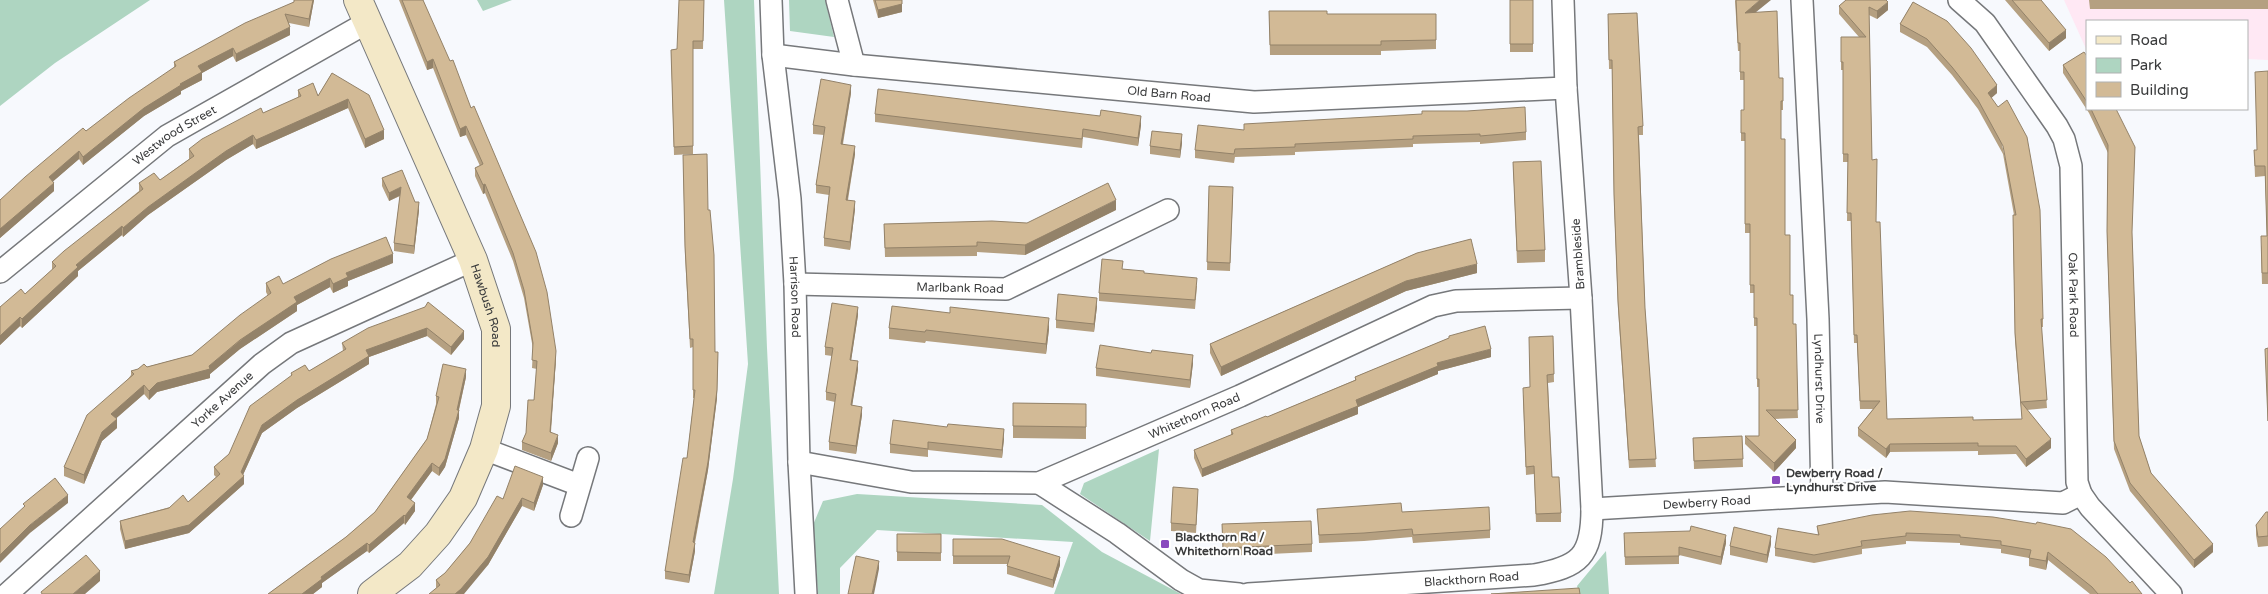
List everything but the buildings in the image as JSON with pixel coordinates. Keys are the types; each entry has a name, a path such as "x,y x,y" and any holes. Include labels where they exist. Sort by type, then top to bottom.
{"street":[{"name":"Harrison Road","path":"771,0 773,55 790,198 795,284 799,462 806,594"},
{"path":"837,0 854,66"},
{"name":"Brambleside","path":"1563,0 1566,88 1581,298 1592,509"},
{"name":"Lyndhurst Drive","path":"1802,0 1818,319 1822,495"},
{"name":"Oak Park Road","path":"1959,0 1985,23 2057,126 2067,148 2071,166 2077,482 2081,494 2090,507 2170,594"},
{"name":"Hawbush Road","path":"363,11 474,260 496,329 496,406 484,449 463,498 438,534 410,565 372,594"},
{"name":"Westwood Street","path":"0,272 166,136 363,11"},
{"name":"Old Barn Road","path":"773,55 854,66 1254,102 1566,88"},
{"name":"Marlbank Road","path":"795,284 1006,289 1168,210"},
{"name":"Yorke Avenue","path":"7,594 262,364 291,343 474,260"},
{"name":"Whitethorn Road","path":"799,462 911,482 1039,483 1240,396 1434,306 1456,301 1581,298"},
{"path":"484,449 578,485"},
{"path":"571,516 578,485 588,458"},
{"path":"1039,483 1117,533 1181,580 1199,590 1240,594"},
{"path":"1822,495 1885,492 2063,503 2081,494"},
{"name":"Dewberry Road","path":"1592,509 1822,495"},
{"name":"Blackthorn Road","path":"1248,594 1534,575 1555,571 1570,565 1585,552 1592,534 1592,509"}],"shaded area":[{"path":"2064,0 2268,0 2268,60 2248,59 2248,20 2086,20 2086,49"}],"green space":[{"path":"0,0 150,0 55,63 0,106"},
{"path":"477,0 512,0 483,11"},
{"path":"724,0 754,0 767,348 779,594 714,594 733,479 748,364"},
{"path":"789,0 825,0 834,37 790,31"},
{"path":"1159,449 1150,541 1080,494 1084,483"},
{"path":"857,494 1042,505 1102,552 1181,594 1054,594 1073,542 877,530 840,568 840,594 818,594 813,525 823,501"},
{"path":"1606,551 1609,594 1579,594 1577,586"}],"place":[{"name":"Dewberry Road / Lyndhurst Drive","path":"1776,480"},
{"name":"Blackthorn Rd / Whitethorn Road","path":"1165,544"}]}
